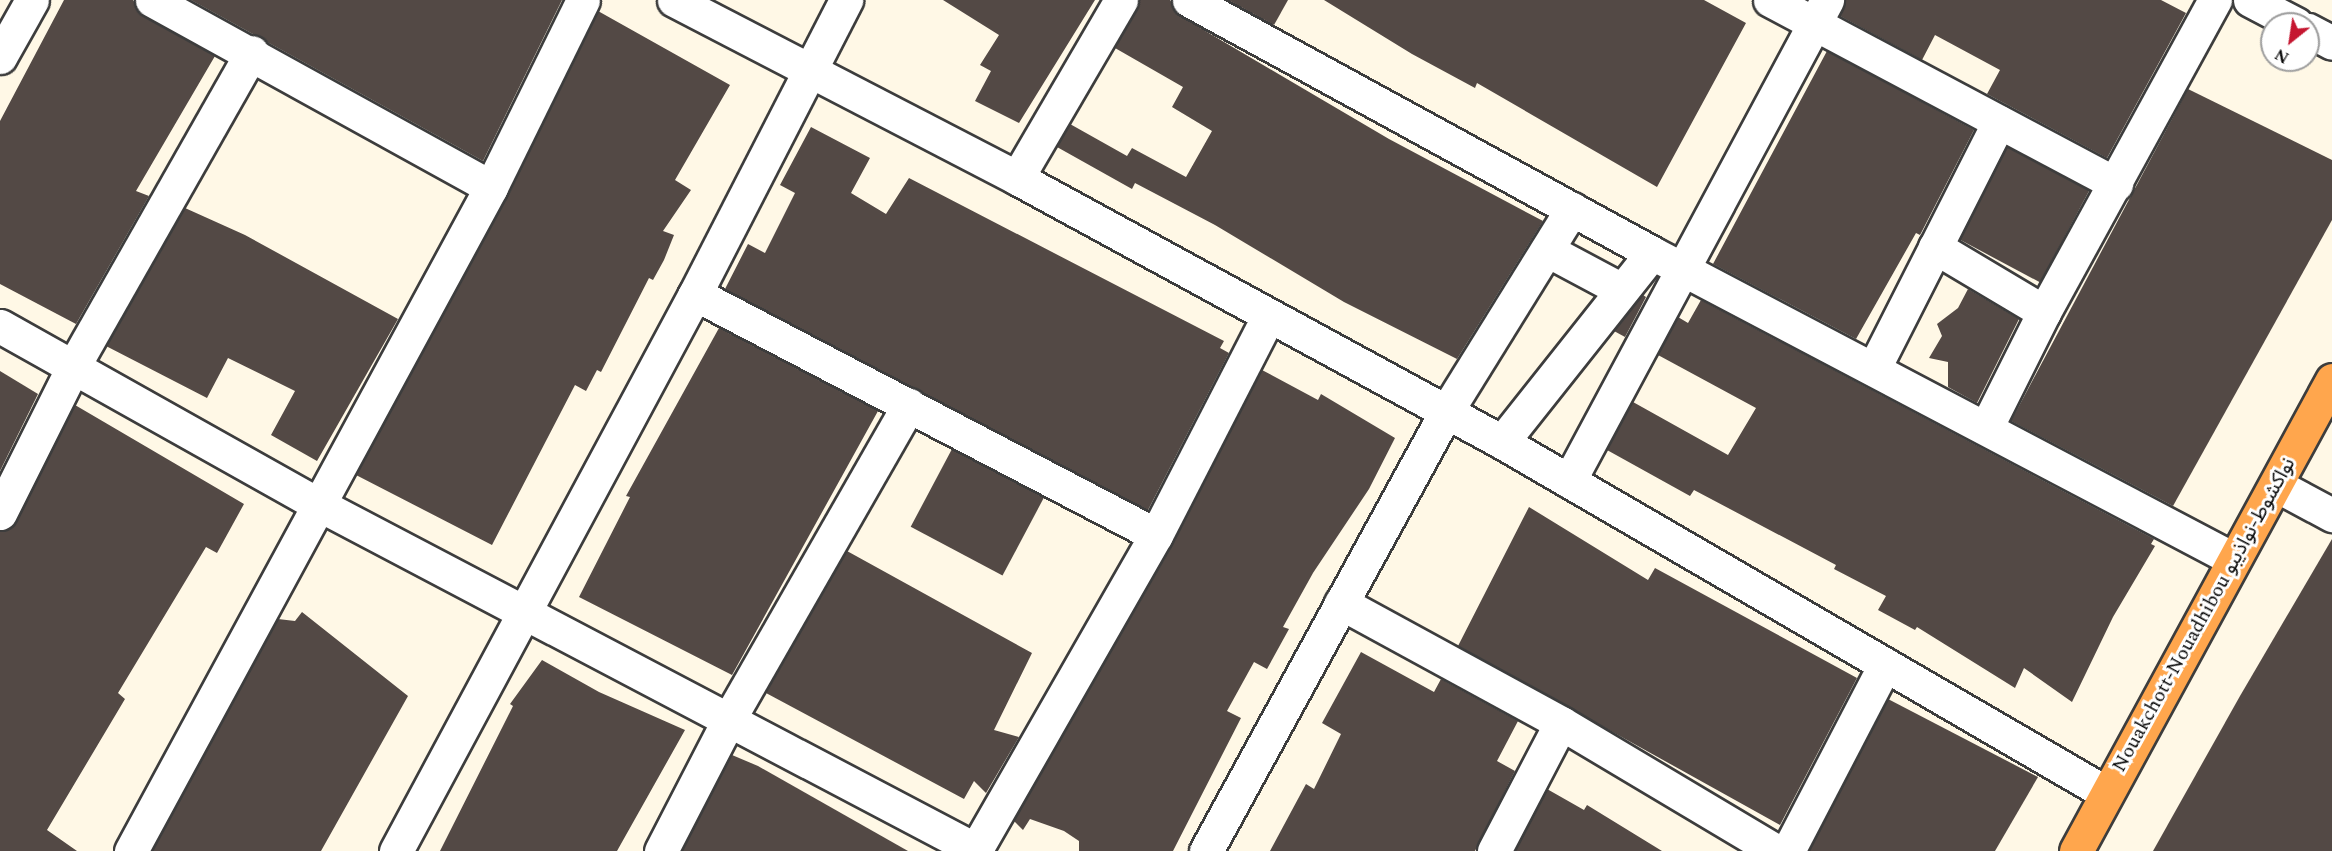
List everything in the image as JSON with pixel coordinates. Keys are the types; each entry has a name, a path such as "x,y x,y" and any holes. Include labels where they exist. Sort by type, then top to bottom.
{"highway":[{"name":"Nouakchott-Nouadhibou نواكشوط-نواذيبو","path":"2076,851 2332,380"}],"street":[{"path":"0,57 32,0"},
{"path":"152,0 252,52 491,187"},
{"path":"131,851 230,672 316,503 341,466 491,187 583,0"},
{"path":"674,0 1017,178 1268,317 1502,442 2106,793"},
{"path":"396,851 695,294 808,68 846,0"},
{"path":"1017,178 1121,0"},
{"path":"1189,0 1652,253 1987,426 2233,560"},
{"path":"1770,0 1821,12 1999,122 2116,184"},
{"path":"1987,426 2044,312 2215,0"},
{"path":"2250,0 2273,12"},
{"path":"1569,481 1685,269 1821,12"},
{"path":"0,513 73,367 252,52"},
{"path":"1874,368 1999,122"},
{"path":"1206,851 1446,412 1572,209"},
{"path":"1935,247 2044,312"},
{"path":"1547,250 1622,290"},
{"path":"1502,442 1652,253"},
{"path":"695,294 1156,535"},
{"path":"0,326 316,503 976,850 1156,535 1268,317"},
{"path":"661,851 729,719 909,405"},
{"path":"2276,485 2332,515"},
{"path":"1341,603 1561,723 1776,851"},
{"path":"1788,851 1885,665"},
{"path":"1494,851 1561,723"}],"building":[{"path":"64,0 133,0 143,16 215,56 136,191 149,196 76,324 0,284 0,121"},
{"path":"191,0 562,0 483,161"},
{"path":"943,0 1095,0 1019,123 975,101 991,71 980,65 999,35"},
{"path":"1140,0 1170,0 1180,16 1389,139 1543,221 1457,359 1344,302 1215,225 1135,183 1132,189 1057,147 1070,124 1127,156 1132,148 1186,177 1212,131 1172,107 1183,87 1115,48"},
{"path":"1228,0 1288,0 1274,25"},
{"path":"1324,0 1704,0 1746,23 1657,187 1477,83 1475,88 1412,54"},
{"path":"1846,0 2161,0 2186,13 2107,158 1987,94 2000,70 1935,35 1922,60 1840,16"},
{"path":"598,11 730,85 675,180 691,190 663,231 674,235 664,260 653,280 649,278 601,372 597,370 586,391 575,385 492,545 356,475 508,196"},
{"path":"1827,51 1974,130 1920,235 1916,233 1856,339 1713,264"},
{"path":"2188,89 2332,160 2332,220 2173,506 2011,421"},
{"path":"811,127 870,158 851,193 886,214 909,178 1224,341 1220,348 1229,353 1148,510 725,289 748,244 765,253 795,193 780,185"},
{"path":"2007,147 2089,191 2040,282 1958,239"},
{"path":"185,208 245,235 398,319 317,461 271,435 295,391 228,358 207,398 106,346"},
{"path":"1968,289 2019,319 1977,403 1948,387 1948,362 1929,358 1942,336 1937,324 1958,308"},
{"path":"1643,295 1646,297 1625,337 1614,331"},
{"path":"1701,300 2154,539 2151,544 2155,546 2113,617 2072,702 2024,668 2015,688 1917,627 1915,630 1878,610 1886,596 1834,569 1836,565 1694,490 1690,496 1607,450 1633,402 1728,455 1756,408 1658,355 1678,317 1688,323"},
{"path":"719,328 878,411 732,675 579,597 630,497 626,496"},
{"path":"1262,370 1318,400 1321,394 1395,438 1369,489 1313,573 1283,627 1289,629 1267,669 1254,662 1227,711 1241,718 1173,851 1079,851 1079,841 1064,831 1030,819 1023,830 1014,821 1173,544"},
{"path":"0,371 38,394 0,471"},
{"path":"75,405 244,504 217,553 206,547 118,693 125,699 47,830 77,851 0,851 0,532 17,521"},
{"path":"952,449 1044,498 1003,576 911,527"},
{"path":"1529,507 1648,580 1655,568 1857,678 1780,825 1458,646"},
{"path":"2332,539 2332,851 2153,851 2240,696"},
{"path":"847,551 1032,653 994,730 1019,737 986,793 974,781 964,799 766,693"},
{"path":"302,612 408,696 321,851 152,851 278,619 295,621"},
{"path":"1361,652 1434,692 1441,679 1518,721 1497,761 1515,771 1475,851 1270,851 1306,784 1314,789 1341,734 1322,723"},
{"path":"542,660 599,692 685,730 617,851 440,851 513,706 510,704"},
{"path":"1888,699 2038,777 1995,851 1809,851"},
{"path":"732,755 758,766 908,851 682,851"},
{"path":"1547,789 1584,810 1587,805 1662,851 1515,851"}]}
